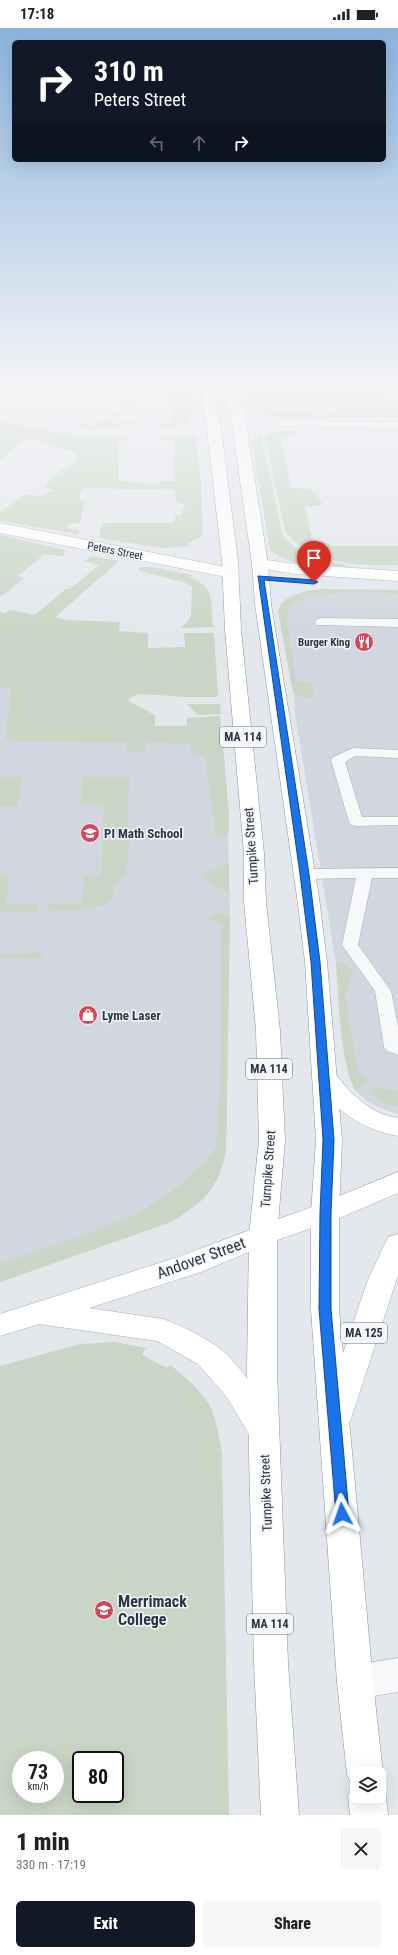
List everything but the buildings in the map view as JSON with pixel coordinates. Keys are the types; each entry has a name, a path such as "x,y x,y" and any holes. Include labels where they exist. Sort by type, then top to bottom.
{"main road":[{"name":"Turnpike Street","path":"218,465 230,566 233,630 254,854 254,902 268,1030 272,1140 263,1235 262,1370 271,1663 280,1815"},
{"name":"MA 114","path":"245,465 305,874 316,962 329,1140 325,1213 325,1309 355,1682 363,1767"},
{"name":"Peters Street","path":"0,527 157,560 230,566 260,571"},
{"path":"260,571 295,569 398,576"},
{"path":"260,571 354,584 398,580"},
{"path":"324,1076 341,1097 366,1118 398,1127"},
{"name":"Andover Street","path":"0,1325 191,1264 263,1235 325,1213 398,1182"},
{"name":"MA 125","path":"335,1423 381,1282 398,1244"},
{"path":"36,1313 112,1322 163,1331 208,1356 236,1387 264,1433"},
{"path":"368,1803 369,1815"}],"street":[{"path":"355,1682 398,1675"}],"lane":[{"path":"321,622 398,623"},
{"path":"398,754 353,752 338,760 356,822 398,821"},
{"path":"305,874 398,873"},
{"path":"365,874 350,945 383,991 393,1047 398,1049"}],"shaded area":[{"path":"321,589 398,590 398,1114 378,1107 366,1100 355,1090 348,1075 336,963 295,713 294,693 278,611 280,605 285,600 307,591"},
{"path":"0,687 11,687 6,734 191,737 224,753 229,827 230,915 226,1151 217,1180 205,1198 171,1222 0,1282"}],"green space":[{"path":"70,465 119,465 119,481 158,484 161,481 175,481 174,465 199,465 203,535 187,544 190,546 162,548 99,538 101,525 106,523 173,523 175,521 175,515 183,515 182,510 186,506 176,501 175,490 86,488 82,490 79,500 85,501 80,523 69,524 66,528 80,531 78,534 0,521 0,512 25,495 42,496 54,490 44,487 60,471"},
{"path":"256,465 268,465 283,536 297,548 305,552 351,567 319,566 289,561 270,550"},
{"path":"271,465 286,465 291,488 310,490 320,499 322,505 305,507 313,543 326,543 332,546 398,546 398,565 359,565 326,558 298,544 285,531"},
{"path":"0,535 65,550 64,556 45,554 17,576 24,578 0,597"},
{"path":"92,556 119,561 55,617 66,620 120,622 119,631 148,633 148,648 185,647 184,633 214,633 218,695 215,697 184,697 139,694 131,697 128,701 155,715 155,726 187,726 187,718 220,716 229,814 228,834 216,837 205,756 191,754 191,745 146,741 145,752 126,753 127,742 5,741 11,688 0,687 0,612 5,613 10,610 35,615 66,589 70,589 99,565 84,561"},
{"path":"141,567 152,567 192,575 190,578 205,586 208,591 212,604 213,627 181,628 189,620 191,615 192,587 183,582 140,571 138,569"},
{"path":"321,589 398,590 398,594 342,593 312,597 299,601 291,607 287,615 287,621 296,682 312,683 315,696 308,698 294,693 292,688 278,611 281,605 290,597 302,592"},
{"path":"187,704 220,704 221,714 198,715"},
{"path":"0,777 22,777 18,806 0,807"},
{"path":"82,777 129,777 128,833 102,833 104,805 81,805"},
{"path":"129,840 128,858 124,876 116,883 112,899 108,903 93,908 48,911 48,904 82,903 84,875 101,875 102,841"},
{"path":"229,863 229,892 203,879 203,875"},
{"path":"0,875 9,875 6,904 38,904 37,911 0,912"},
{"path":"219,913 230,915 226,1151 219,1175 214,1184 200,1201 171,1222 0,1282 0,1264 99,1230 136,1214 174,1190 204,1163 216,1147 221,1063 221,922 212,921 210,919 211,916"},
{"path":"43,952 43,958 0,959 0,954"},
{"path":"341,962 354,971 348,984 346,996 349,1024 358,1070 368,1082 355,1090 346,1061 341,1028 336,963"},
{"path":"374,1087 398,1091 398,1107 385,1103 375,1097 370,1090"},
{"name":"Merrimack College","path":"115,1342 146,1348 142,1355 167,1368 170,1365 194,1386 209,1405 215,1419 222,1453 229,1815 0,1815 0,1366 80,1344"}],"place":[{"name":"Burger King","path":"364,642"},
{"name":"PI Math School","path":"90,833"},
{"name":"Lyme Laser","path":"88,1015"},
{"name":"Merrimack College","path":"104,1610"}],"route":[{"path":"314,582 260,578 305,874 316,962 329,1140 325,1213 325,1309 342,1514"}]}
